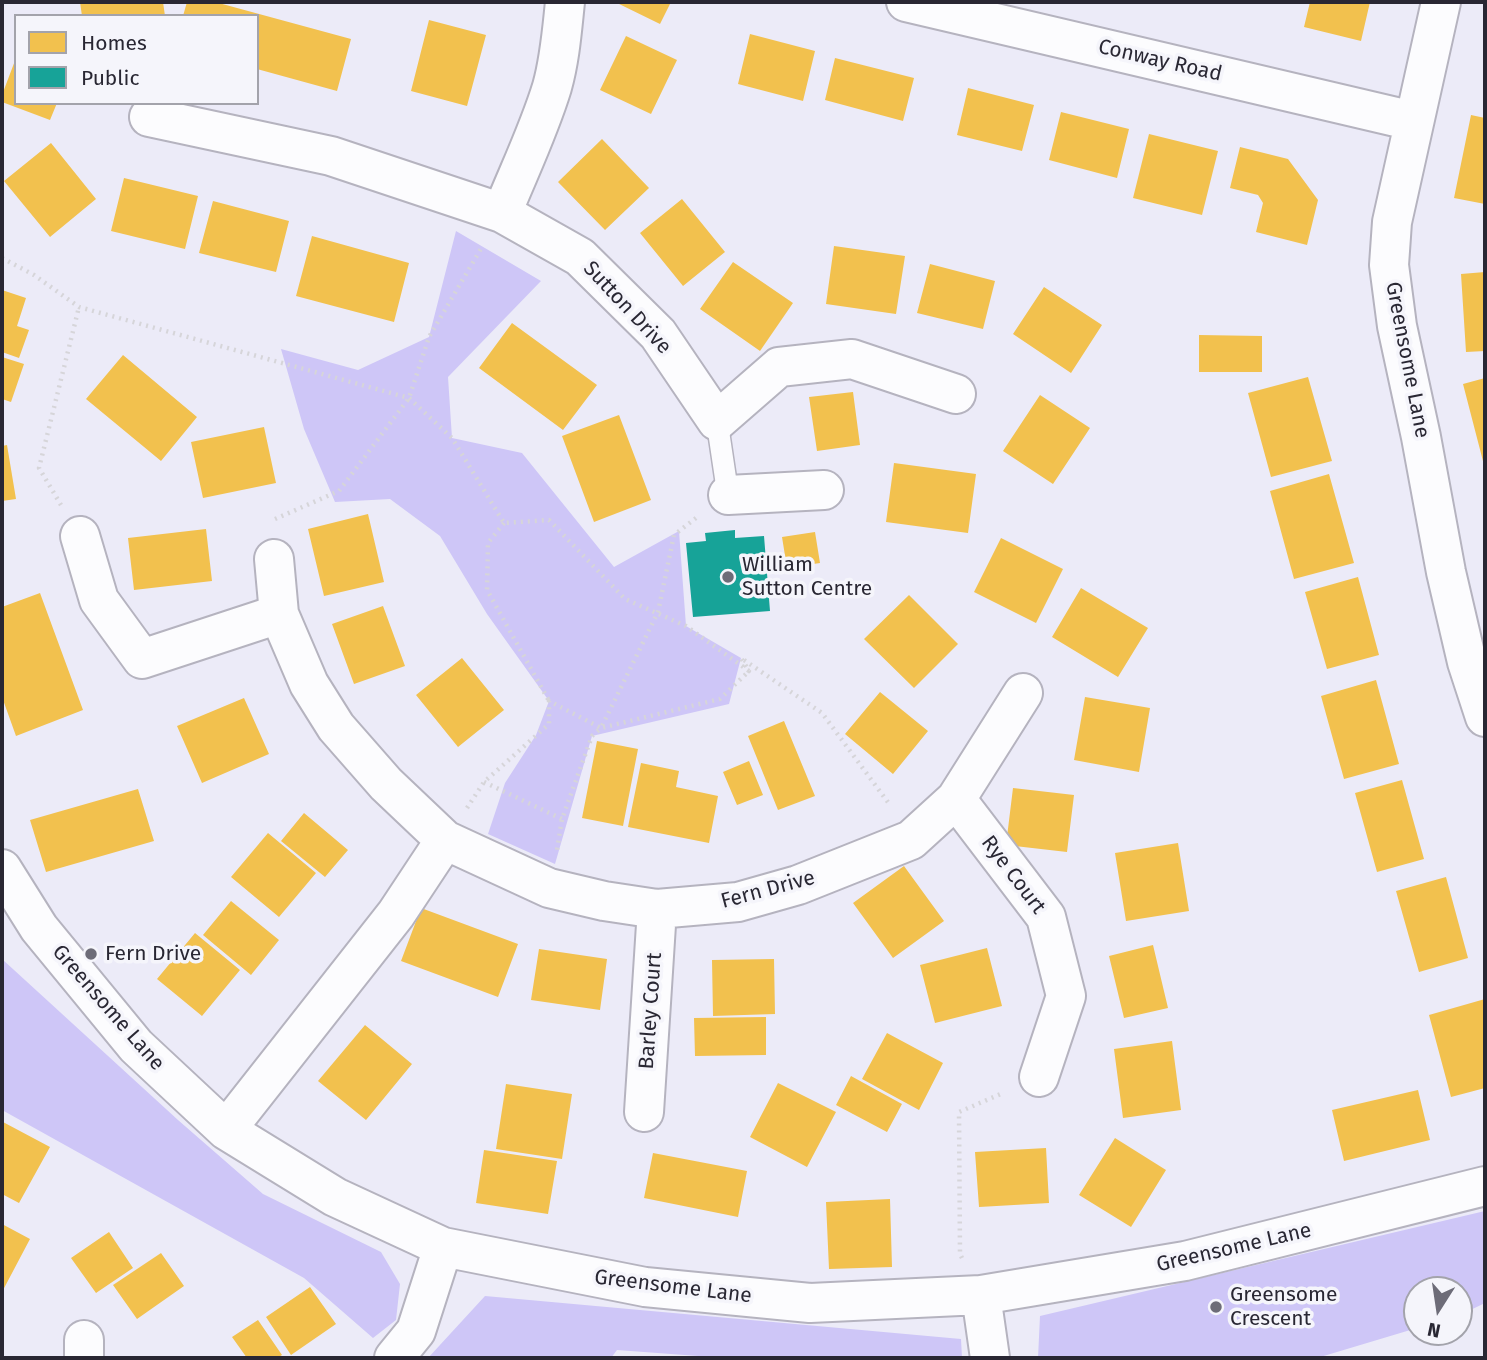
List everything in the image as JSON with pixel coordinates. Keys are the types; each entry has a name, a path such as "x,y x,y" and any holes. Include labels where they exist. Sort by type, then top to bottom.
{"street":[{"path":"502,213 543,115 552,85 561,46 565,2"},
{"name":"Conway Road","path":"906,2 1413,121"},
{"name":"Greensome Lane","path":"1441,2 1392,222 1389,265 1397,326 1422,437 1446,572 1467,662 1485,717"},
{"name":"Sutton Drive","path":"149,117 331,156 502,213 580,257 658,334 717,421"},
{"path":"717,421 779,367 852,359 956,394"},
{"path":"728,495 824,490"},
{"path":"80,536 99,600 142,659 279,614"},
{"name":"Fern Drive","path":"274,559 279,614 309,684 336,727 386,783 445,840 549,888 604,901 657,909 738,902 798,885 911,840 956,799 1023,693"},
{"name":"Rye Court","path":"956,799 1046,917 1066,996 1039,1077"},
{"path":"226,1130 396,914 445,840"},
{"name":"Greensome Lane","path":"2,869 39,928 136,1046 226,1130 335,1196 443,1247 645,1287 810,1303 981,1295 1185,1261 1485,1186"},
{"name":"Barley Court","path":"644,1112 657,909"},
{"path":"394,1358 416,1331 443,1247"},
{"path":"981,1295 990,1358"}],"lane":[{"path":"717,421 728,495"}],"path":[{"path":"274,559 272,521 339,491 410,398 429,337 502,213"},
{"path":"2,258 34,275 79,307 410,398 452,438 504,523"},
{"path":"79,307 39,468 80,536"},
{"path":"549,888 562,819 592,736 601,728 657,612 674,535 728,495"},
{"path":"445,840 484,782 549,724 549,701 486,590 488,543 504,523 549,520 625,599 686,626 749,671"},
{"path":"749,671 741,658 822,713 903,823 911,840"},
{"path":"549,701 601,728 720,699 749,671"},
{"path":"484,782 562,819"},
{"path":"981,1295 960,1254 959,1112 1039,1077"}],"shaded area":[{"path":"456,231 541,281 448,377 452,438 522,453 614,567 679,531 686,626 741,658 729,704 592,736 555,864 488,834 505,783 536,735 549,701 487,614 440,536 390,499 335,502 304,429 281,349 358,370 429,337"},
{"path":"2,959 263,1194 381,1252 400,1284 396,1320 373,1338 304,1278 2,1110"},
{"path":"1485,1211 1485,1303 1473,1309 1473,1276 1403,1276 1403,1332 1317,1358 1038,1358 1040,1316"},
{"path":"485,1296 961,1339 962,1358 725,1358 617,1350 611,1358 428,1358"}],"building: Homes":[{"path":"80,2 163,2 165,14 82,14"},
{"path":"187,2 215,2 351,39 337,91 259,70 259,14 184,14"},
{"path":"615,2 671,2 660,24"},
{"path":"1310,2 1370,2 1361,41 1304,27"},
{"path":"429,20 486,35 467,106 411,91"},
{"path":"750,34 815,51 803,101 738,84"},
{"path":"626,36 677,60 651,114 600,90"},
{"path":"835,58 914,78 903,121 825,100"},
{"path":"14,63 14,105 56,105 50,120 2,102"},
{"path":"968,88 1034,105 1022,151 957,135"},
{"path":"1061,112 1129,129 1117,178 1049,160"},
{"path":"1471,115 1485,118 1485,204 1454,198"},
{"path":"1149,134 1218,151 1202,215 1133,198"},
{"path":"602,139 649,188 605,230 558,182"},
{"path":"51,143 96,199 50,237 4,181"},
{"path":"1240,147 1288,159 1318,200 1307,245 1256,232 1263,203 1258,195 1230,188"},
{"path":"124,178 198,196 185,249 111,231"},
{"path":"682,199 725,252 683,286 640,233"},
{"path":"213,201 289,221 276,272 199,253"},
{"path":"312,236 409,263 394,322 296,296"},
{"path":"834,246 905,256 896,314 826,304"},
{"path":"733,262 793,303 760,351 700,309"},
{"path":"930,264 995,281 983,329 917,313"},
{"path":"1485,272 1485,351 1466,352 1461,274"},
{"path":"1044,287 1102,325 1071,373 1013,334"},
{"path":"2,290 26,298 17,326 29,330 19,358 2,352"},
{"path":"512,323 597,385 563,430 479,368"},
{"path":"1199,335 1262,336 1262,372 1199,372"},
{"path":"123,355 197,417 161,461 86,399"},
{"path":"2,357 24,364 11,402 2,399"},
{"path":"1308,377 1332,461 1271,477 1248,393"},
{"path":"1485,378 1485,465 1484,465 1463,384"},
{"path":"853,392 860,445 817,451 809,397"},
{"path":"1040,395 1090,428 1053,484 1003,451"},
{"path":"619,415 651,500 594,522 562,436"},
{"path":"264,427 276,483 203,498 191,442"},
{"path":"7,445 16,499 2,501 2,446"},
{"path":"894,463 976,474 968,533 886,522"},
{"path":"1329,474 1354,563 1294,579 1270,491"},
{"path":"368,514 384,582 324,596 308,529"},
{"path":"206,529 212,581 134,590 128,538"},
{"path":"815,532 820,563 787,568 782,537"},
{"path":"1001,538 1063,569 1036,623 974,592"},
{"path":"1358,577 1379,655 1327,669 1305,592"},
{"path":"1081,588 1148,628 1118,677 1052,637"},
{"path":"40,593 83,710 16,736 2,697 2,607"},
{"path":"909,595 958,644 914,688 864,639"},
{"path":"383,606 405,666 354,684 332,624"},
{"path":"462,658 504,710 458,747 416,695"},
{"path":"1376,680 1399,764 1344,779 1321,696"},
{"path":"880,692 928,731 893,774 845,734"},
{"path":"1085,697 1150,708 1139,772 1074,760"},
{"path":"244,698 269,754 202,783 177,726"},
{"path":"784,721 815,796 778,810 748,736"},
{"path":"597,741 638,749 623,826 582,818"},
{"path":"749,761 763,795 737,805 723,772"},
{"path":"641,763 679,771 676,787 718,796 709,843 628,827"},
{"path":"1402,780 1424,859 1377,872 1355,793"},
{"path":"1013,788 1074,795 1067,852 1006,845"},
{"path":"138,789 154,841 46,872 30,820"},
{"path":"304,813 348,850 325,877 281,841"},
{"path":"268,833 316,873 279,917 231,877"},
{"path":"1178,843 1189,911 1126,921 1115,853"},
{"path":"904,866 944,921 893,958 853,903"},
{"path":"1446,877 1468,958 1419,972 1396,891"},
{"path":"231,901 279,940 251,975 203,935"},
{"path":"421,908 518,944 498,997 401,961"},
{"path":"195,933 240,970 202,1016 157,979"},
{"path":"1153,945 1168,1008 1124,1018 1109,956"},
{"path":"987,948 1002,1006 935,1023 920,965"},
{"path":"539,949 607,959 600,1010 531,1000"},
{"path":"774,959 775,1014 713,1016 712,960"},
{"path":"1485,999 1485,1088 1451,1097 1429,1015"},
{"path":"766,1017 766,1055 695,1056 694,1018"},
{"path":"365,1025 412,1064 366,1120 318,1081"},
{"path":"887,1033 943,1063 919,1110 862,1079"},
{"path":"1172,1041 1181,1110 1123,1118 1114,1049"},
{"path":"851,1076 902,1104 887,1132 836,1105"},
{"path":"778,1083 836,1112 807,1167 750,1137"},
{"path":"506,1084 572,1094 562,1159 496,1149"},
{"path":"1418,1090 1430,1140 1344,1161 1332,1110"},
{"path":"3,1122 50,1147 19,1203 2,1194"},
{"path":"1115,1138 1166,1170 1131,1227 1079,1195"},
{"path":"1046,1148 1049,1203 979,1207 975,1152"},
{"path":"484,1150 557,1161 548,1214 476,1203"},
{"path":"653,1153 747,1171 738,1217 644,1198"},
{"path":"890,1199 892,1267 829,1269 826,1202"},
{"path":"2,1224 30,1239 2,1292"},
{"path":"109,1232 133,1268 96,1293 71,1258"},
{"path":"161,1253 184,1286 137,1319 113,1285"},
{"path":"310,1287 336,1324 291,1355 266,1317"},
{"path":"258,1320 282,1355 277,1358 247,1358 232,1337"}],"building: Public":[{"name":"William Sutton Centre","path":"735,530 735,538 764,536 770,611 693,617 686,543 706,541 705,533"}],"place":[{"name":"William Sutton Centre","path":"728,577"},
{"name":"Fern Drive","path":"91,954"},
{"name":"Greensome Crescent","path":"1216,1307"}]}
